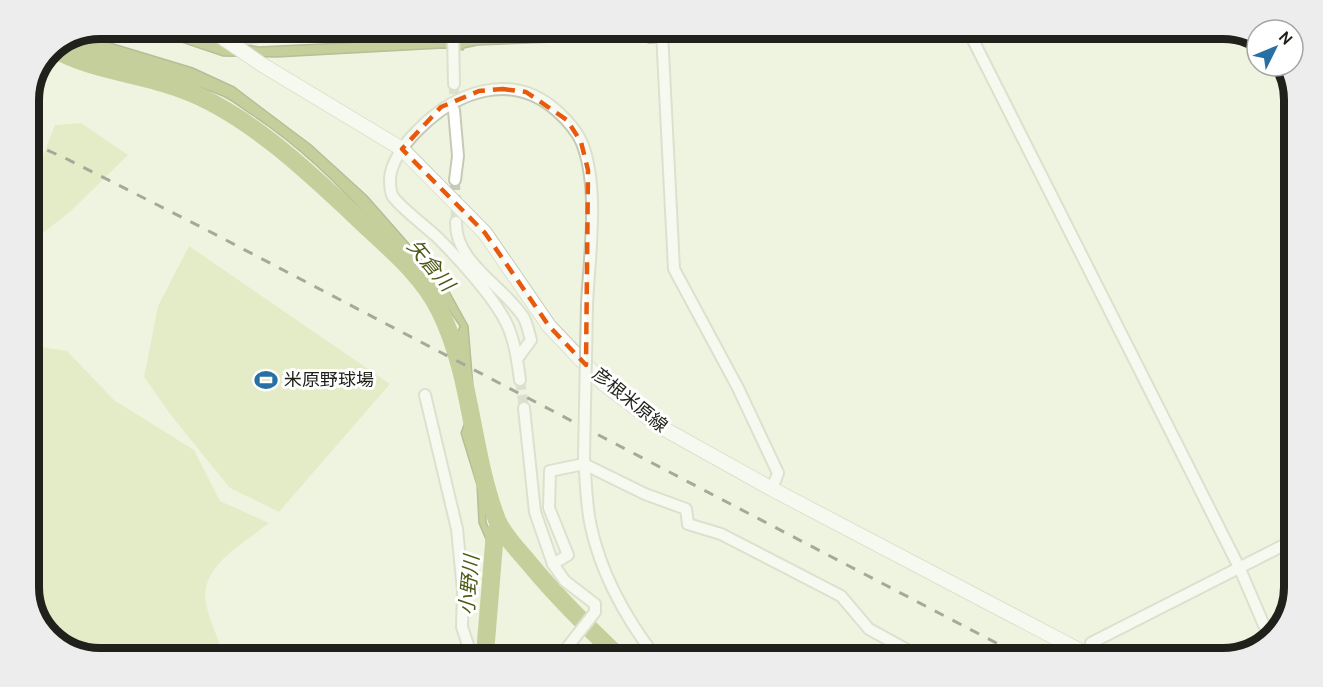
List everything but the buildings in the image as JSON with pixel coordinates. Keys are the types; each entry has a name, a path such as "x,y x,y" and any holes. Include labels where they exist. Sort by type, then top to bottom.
{"main road":[{"name":"彦根米原線","path":"225,40 402,148 485,233 549,326 604,384 659,426 772,489 1075,648"}],"street":[{"path":"225,40 233,39"},
{"path":"453,39 454,84"},
{"path":"663,39 674,269 738,388 778,473 772,489"},
{"path":"973,39 1239,567 1266,630"},
{"path":"520,380 508,324 498,308 439,240 392,196 390,180 402,148 441,107 479,91 503,89 526,92 548,103 567,120 581,142 588,170 591,207 584,460 591,528 612,586 637,632 649,648"},
{"path":"454,110 458,156 456,180"},
{"path":"456,222 458,240 462,248 524,318 531,340 517,359"},
{"path":"425,395 457,529 463,591 462,627 469,648"},
{"path":"524,408 536,512 553,564 565,581 595,604 596,612 567,648"},
{"path":"553,564 568,555 549,508 550,471 584,460 645,494 686,509 688,524 721,534 841,596 869,629 904,648"},
{"path":"1091,643 1284,545"}],"highlighted area":[{"path":"503,89 526,92 567,120 581,142 588,170 586,365 549,326 485,233 402,149 441,107 479,91"}],"shaded area":[{"path":"98,39 193,68 234,87 311,145 367,196 446,286 468,326 476,422 473,438 485,484 486,522 498,551 494,558 479,523 477,485 461,433 465,422 462,406 465,394 455,340 460,326 424,275 320,168 272,128 231,100 181,82 63,52 88,40"},
{"path":"173,39 219,39 259,47 426,39 636,39 478,45 463,50 443,48 277,57 223,56"},
{"path":"636,39 684,39 673,42 649,43"},
{"path":"81,123 128,155 71,211 39,236 39,166 55,125"},
{"name":"米原野球場","path":"189,246 390,384 279,512 230,488 173,418 144,377 158,306"},
{"path":"39,347 67,351 114,400 194,450 220,501 269,523 226,557 210,578 206,590 206,603 221,648 84,646 66,638 49,621 42,607 39,591"}],"waterway":[{"name":"矢倉川","path":"61,53 99,67 181,89 232,114 305,169 408,267 433,299 451,336 459,362 488,494 500,526 511,543 550,587 610,648"},
{"name":"小野川","path":"485,648 495,532"}],"tunnel":[{"path":"454,84 454,110"},
{"path":"455,180 456,222"},
{"path":"520,380 524,408"}],"railway":[{"path":"39,146 201,227 1006,648"}],"place":[{"name":"米原野球場","path":"266,380"}]}
